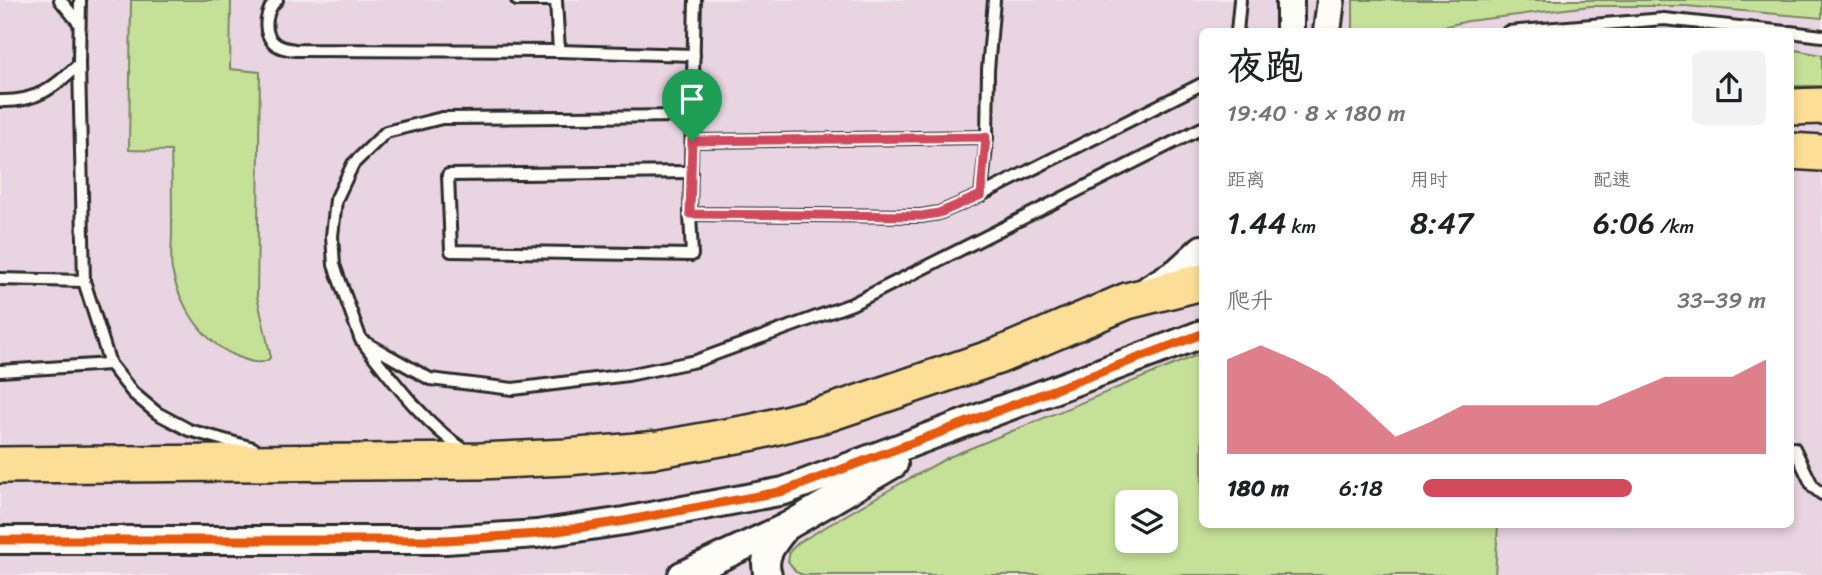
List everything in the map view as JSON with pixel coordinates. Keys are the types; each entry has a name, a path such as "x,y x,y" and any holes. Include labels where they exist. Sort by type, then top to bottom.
{"highway":[{"path":"1794,107 1822,106"},
{"path":"0,465 480,461 659,449 754,432 829,413 998,356 1127,301 1199,283"}],"street":[{"path":"1290,0 1290,28"},
{"path":"1328,28 1331,0"},
{"path":"1127,301 1177,272 1199,252"},
{"path":"0,540 445,540 562,530 784,491 1199,335"},
{"path":"682,575 786,527 953,428"},
{"path":"768,575 765,567 766,555 786,527"}],"lane":[{"path":"60,0 79,23"},
{"path":"80,0 84,281 110,365 133,393 157,413 189,430 227,442 314,462"},
{"path":"277,0 270,6 267,16 268,34 274,43 295,50 559,51 694,55"},
{"path":"517,0 556,0 559,51"},
{"path":"691,173 448,175 451,251 692,255 690,214 692,141 695,0"},
{"path":"981,195 993,0"},
{"path":"1237,28 1240,0"},
{"path":"1556,28 1664,19 1750,28"},
{"path":"1794,33 1822,36"},
{"path":"0,101 37,97 60,82 79,64"},
{"path":"690,214 921,216 947,210 1199,86"},
{"path":"480,461 447,439 404,395 361,340 334,265 332,236 335,200 353,164 386,132 442,118 692,116"},
{"path":"361,340 430,379 513,389 628,375 696,361 852,304 1199,130"},
{"path":"692,141 986,137"},
{"path":"0,279 84,281"},
{"path":"0,371 110,365"},
{"path":"1794,448 1813,486 1822,495"}],"shaded area":[{"path":"0,0 1822,0 1822,575 0,575"}],"green space":[{"path":"131,0 231,0 230,69 260,72 257,296 270,353 270,358 266,361 248,361 222,349 212,341 186,308 175,283 171,266 171,151 129,150"},
{"path":"1353,0 1822,0 1822,18 1686,6 1590,6 1468,21 1438,28 1353,28"},
{"path":"1794,50 1822,55 1822,86 1794,86"},
{"path":"1199,354 1199,528 1498,528 1495,575 803,575 796,572 788,561 790,551 798,543 949,457"}],"cycle path":[{"path":"0,540 445,540 537,534 624,521 784,491 1199,335"}],"route":[{"path":"986,137 981,195 939,213 921,216 690,214 692,141 888,138 986,137"}]}
